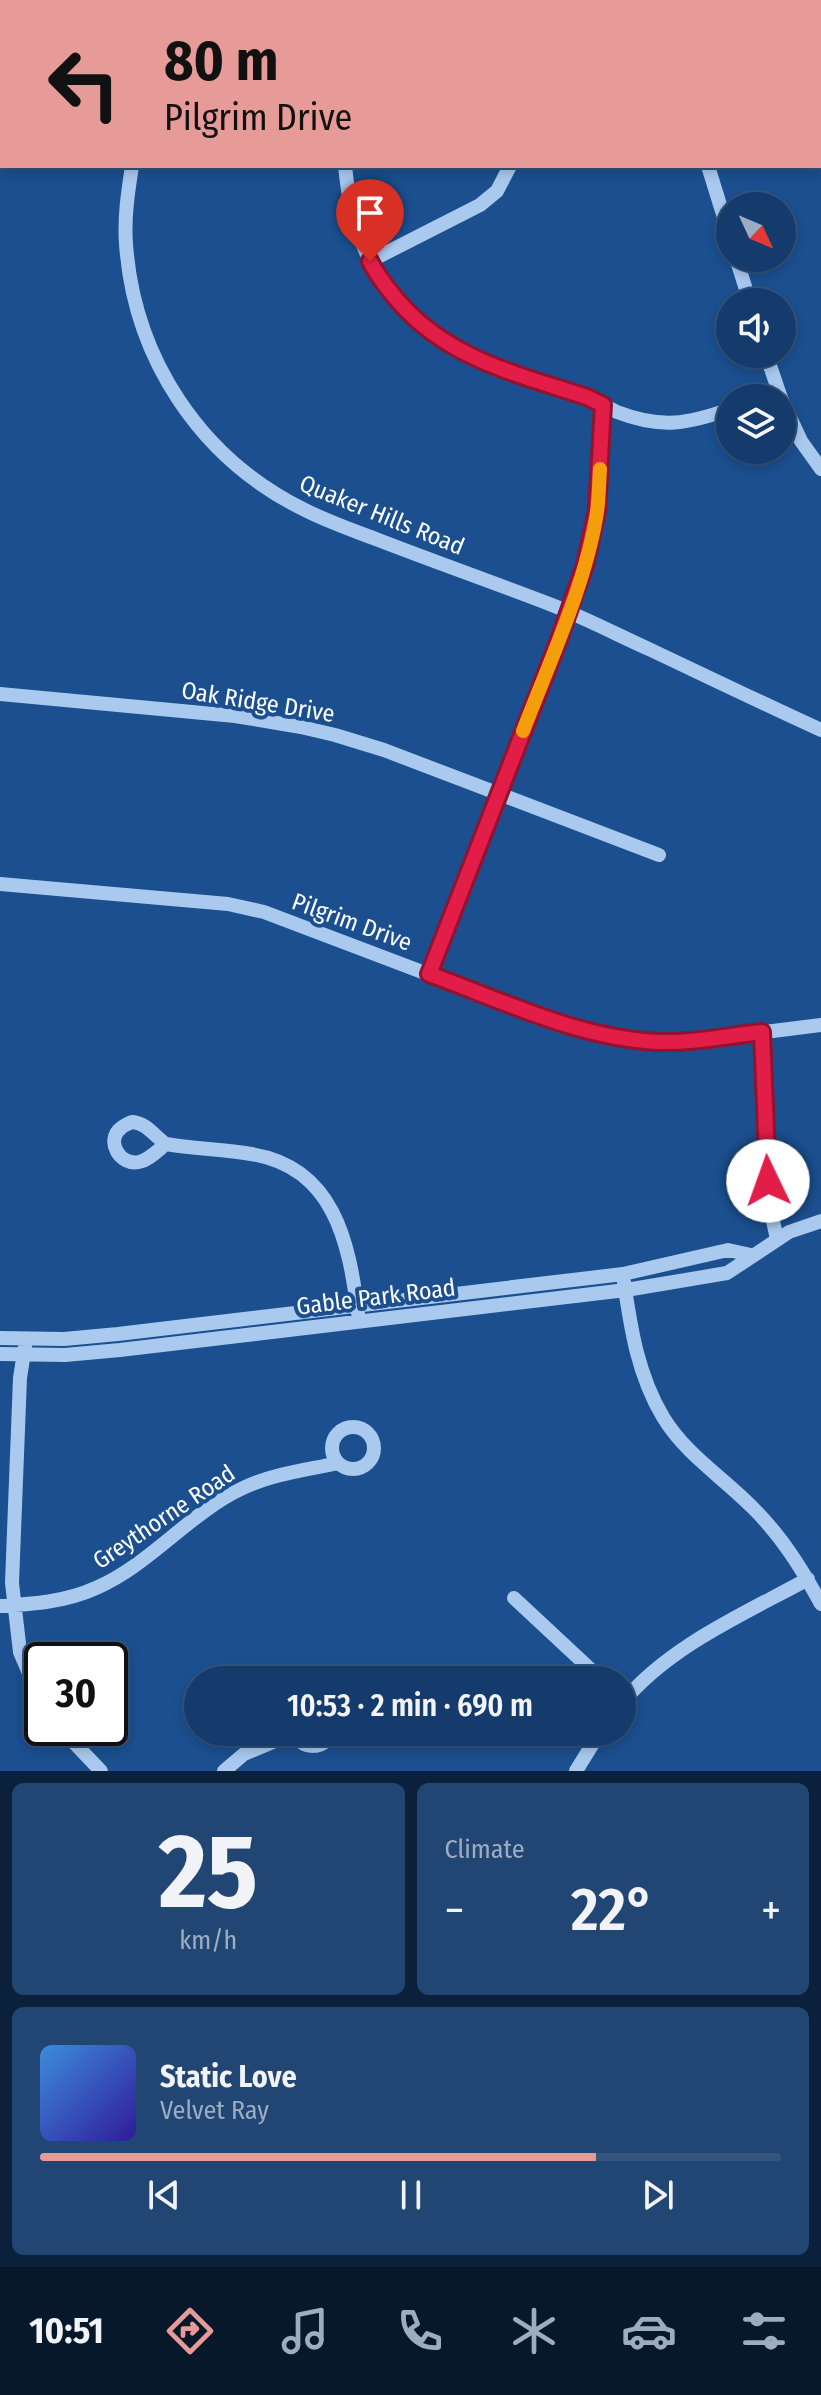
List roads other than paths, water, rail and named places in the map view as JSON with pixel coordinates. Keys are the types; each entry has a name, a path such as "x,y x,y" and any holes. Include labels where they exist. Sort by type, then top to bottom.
{"street":[{"name":"Quaker Hills Road","path":"132,168 125,225 126,244 131,288 141,326 156,365 170,388 207,437 230,460 255,480 302,509 568,612 821,730"},
{"path":"345,168 353,217 370,261 384,285 415,320 439,339 479,360 587,397 639,419 677,423 716,414"},
{"path":"370,261 480,205 497,191 509,168"},
{"path":"709,168 716,192"},
{"path":"429,974 588,554 597,511 603,405"},
{"path":"796,432 821,469"},
{"name":"Oak Ridge Drive","path":"0,694 196,712 301,727 384,750 659,855"},
{"name":"Pilgrim Drive","path":"0,884 228,904 264,912 541,1017 602,1036 693,1041 821,1025"},
{"path":"762,1032 769,1203 777,1239"},
{"path":"166,1144 271,1158 292,1167 309,1181 339,1220 358,1321"},
{"name":"Gable Park Road","path":"0,1354 65,1355 120,1350 626,1290 727,1273 777,1239 821,1221"},
{"name":"Gable Park Road","path":"0,1338 64,1339 118,1334 623,1274 728,1250 751,1255"},
{"path":"623,1274 630,1327 639,1363 664,1419 698,1459 753,1507 778,1534 821,1604"},
{"path":"24,1661 7,1605 12,1583 20,1378 25,1338"},
{"name":"Greythorne Road","path":"7,1605 49,1602 74,1597 98,1587 243,1488 263,1480 338,1463"},
{"path":"636,1688 682,1651 808,1579"},
{"path":"514,1598 587,1666"},
{"path":"77,1746 101,1771"},
{"path":"224,1771 244,1754 262,1746"},
{"path":"576,1771 591,1746"}]}
